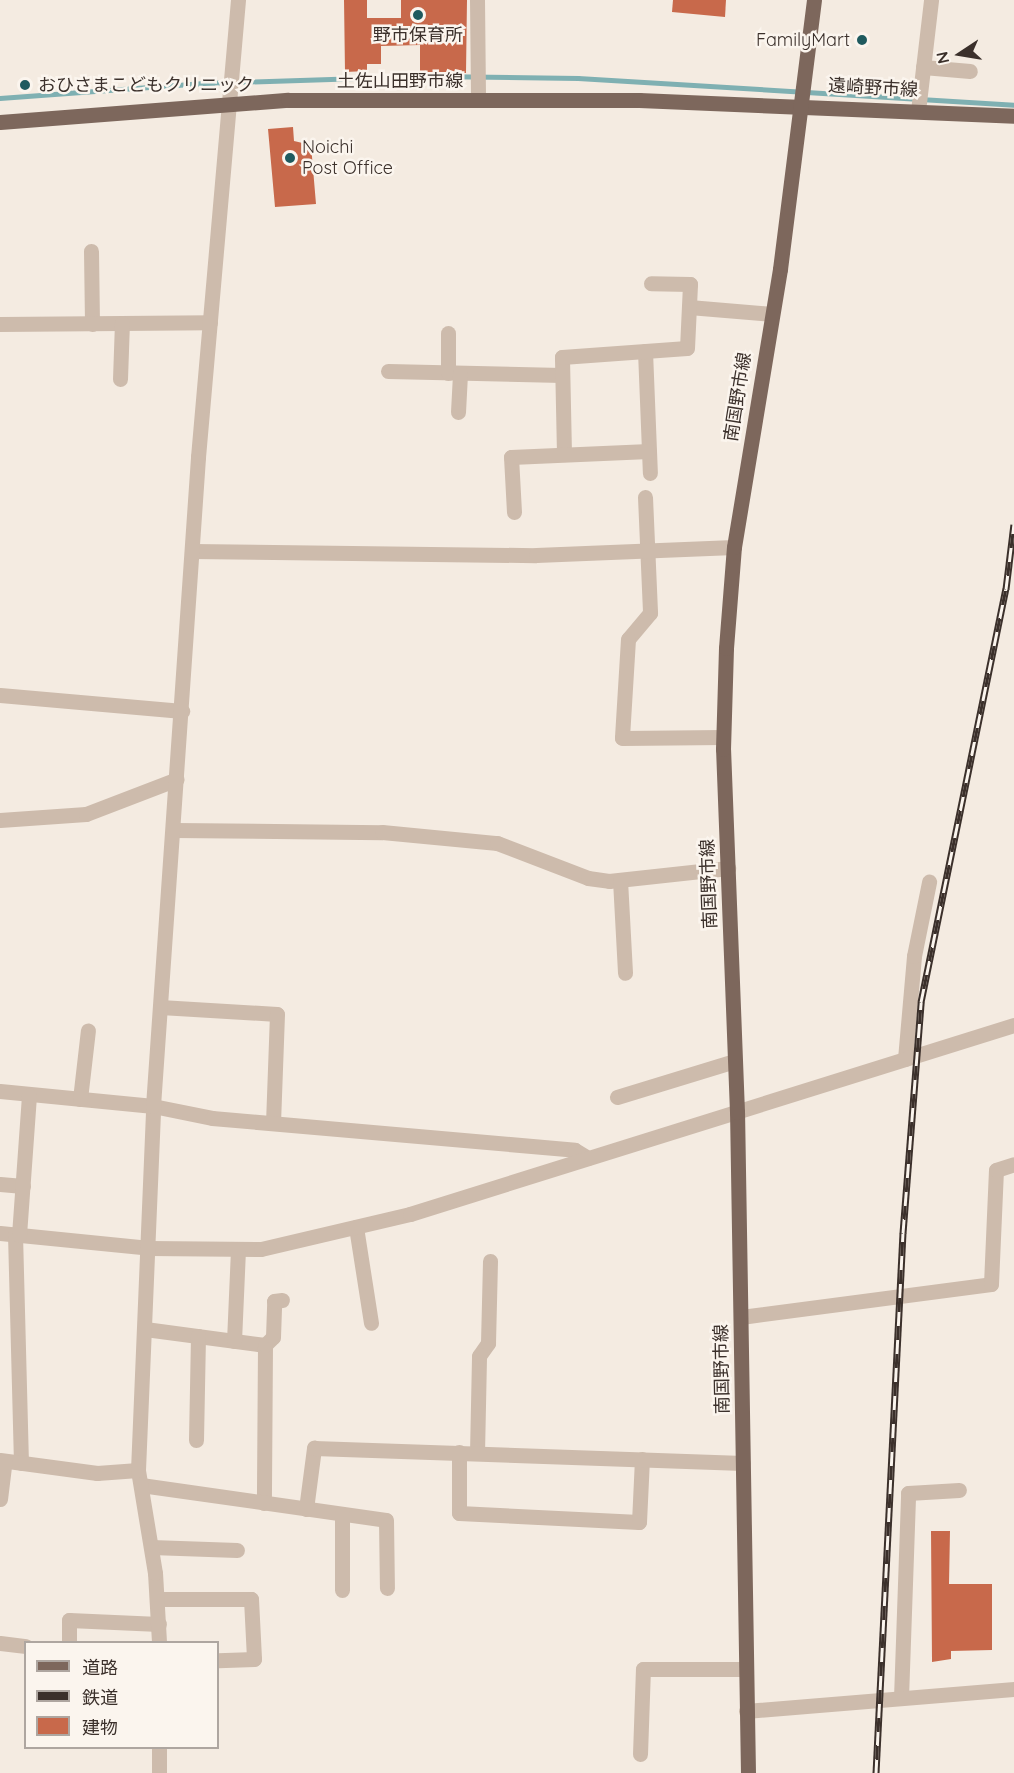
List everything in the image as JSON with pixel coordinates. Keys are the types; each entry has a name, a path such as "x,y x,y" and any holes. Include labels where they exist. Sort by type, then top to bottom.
{"main road":[{"name":"南国野市線","path":"748,1773 737,1112 723,737 734,547 771,314 814,0"},
{"name":"土佐山田野市線","path":"0,122 228,104 478,100 801,104"},
{"name":"遠崎野市線","path":"801,104 1014,116"}],"street":[{"path":"159,1641 151,1547 138,1470 153,1106 192,551 238,0"},
{"path":"477,0 478,100"},
{"path":"918,111 931,0"},
{"path":"923,67 970,71"},
{"path":"91,251 92,324"},
{"path":"564,454 562,357 687,348 690,284 651,283"},
{"path":"689,307 771,314"},
{"path":"0,324 210,322"},
{"path":"120,379 122,323"},
{"path":"448,333 458,412"},
{"path":"645,351 650,473"},
{"path":"388,372 562,375"},
{"path":"514,512 511,457 649,451"},
{"path":"645,497 650,614 628,639 622,738 723,737"},
{"path":"192,551 447,556 734,547"},
{"path":"0,694 182,711"},
{"path":"0,820 86,814 177,779"},
{"path":"174,830 382,832 497,843 588,878 620,880 728,868"},
{"path":"620,880 625,973"},
{"path":"905,1059 914,956 929,882"},
{"path":"160,1008 277,1014 273,1123"},
{"path":"12,1234 148,1248 261,1249 356,1227 588,1158 1014,1025"},
{"path":"80,1099 88,1030"},
{"path":"617,1096 735,1061"},
{"path":"0,1091 153,1106 273,1123 575,1150 588,1158"},
{"path":"21,1463 12,1234 23,1186 29,1095"},
{"path":"741,1317 991,1284 996,1170 1014,1164"},
{"path":"0,1184 23,1186"},
{"path":"356,1227 371,1323"},
{"path":"234,1341 238,1249"},
{"path":"477,1453 479,1356 488,1343 490,1261"},
{"path":"264,1503 265,1345 273,1337 274,1300 282,1300"},
{"path":"145,1329 265,1345"},
{"path":"196,1440 198,1336"},
{"path":"306,1509 314,1448 743,1463"},
{"path":"459,1452 459,1513 639,1522 642,1459"},
{"path":"0,1499 2,1461 97,1473 138,1470"},
{"path":"141,1485 386,1520 387,1588"},
{"path":"901,1698 908,1493 959,1490"},
{"path":"342,1514 342,1590"},
{"path":"151,1547 237,1550"},
{"path":"157,1599 251,1599 254,1659 219,1660"},
{"path":"69,1641 69,1620 159,1624"},
{"path":"0,1643 24,1646"},
{"path":"640,1754 643,1669 746,1669"},
{"path":"746,1711 1014,1689"},
{"path":"159,1749 159,1773"}],"building":[{"path":"344,0 367,0 367,18 401,18 401,0 467,0 466,73 420,73 420,45 381,46 381,64 367,64 367,71 345,72"},
{"path":"673,0 726,0 725,17 672,12"},
{"path":"293,127 294,141 311,145 316,204 275,207 268,129"},
{"path":"931,1531 950,1531 949,1584 992,1584 992,1650 951,1651 951,1659 932,1662"}],"waterway":[{"path":"0,98 203,83 431,76 578,78 1014,105"}],"railway":[{"path":"876,1773 903,1233 921,1002 1006,589 1014,524"}],"place":[{"name":"野市保育所","path":"418,15"},
{"name":"FamilyMart","path":"862,40"},
{"name":"おひさまこどもクリニック","path":"25,85"},
{"name":"Noichi Post Office","path":"290,158"}]}
